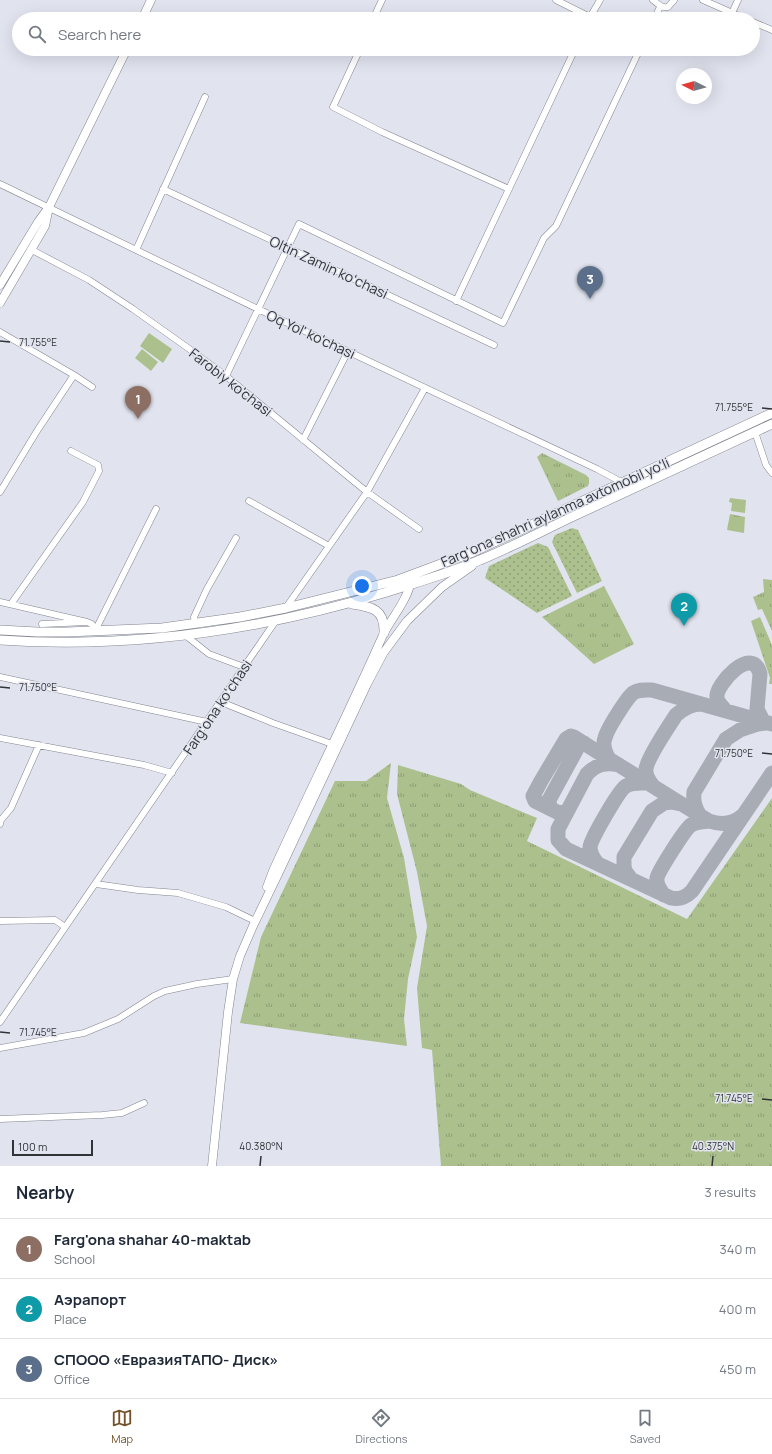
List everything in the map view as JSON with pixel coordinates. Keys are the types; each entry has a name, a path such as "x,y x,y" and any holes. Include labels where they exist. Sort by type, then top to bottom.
{"highway":[{"name":"Fargʻona shahri aylanma avtomobil yoʻli","path":"0,630 37,632 95,631 162,628 195,624 286,608 398,580 473,552 772,413"},
{"name":"Fargʻona shahri aylanma avtomobil yoʻli","path":"0,640 96,641 159,638 276,621 348,603 410,585 479,561 772,424"},
{"path":"348,603 376,609 380,613 384,624 384,633"}],"main road":[{"path":"145,12 151,0"},
{"path":"0,285 38,222 49,207 124,56"},
{"path":"0,303 46,226 49,207"},
{"path":"212,1166 228,1012 233,979 240,956 255,922 367,684 384,652 407,621 442,587 479,561"},
{"path":"255,922 273,871 384,633 401,606 410,585 412,574"}],"street":[{"path":"376,12 382,0"},
{"path":"556,0 578,12"},
{"path":"593,12 600,0"},
{"path":"653,0 660,6 668,7 674,0"},
{"path":"703,0 730,12"},
{"path":"732,12 738,0"},
{"path":"657,12 660,6"},
{"path":"760,25 772,30"},
{"path":"357,56 333,107 382,132 509,189"},
{"path":"456,301 572,56"},
{"path":"226,376 288,248 298,224 503,323 544,238 556,226 637,56"},
{"path":"136,250 205,97"},
{"name":"Oq Yol' ko'chasi","path":"0,184 258,309 623,482"},
{"name":"Oltin Zamin koʻchasi","path":"164,189 494,345"},
{"name":"Farobiy ko'chasi","path":"32,250 89,280 139,313 226,376 367,492 420,529"},
{"path":"0,332 92,387"},
{"path":"303,440 348,351"},
{"path":"0,492 37,431 74,375"},
{"name":"Fargʻona koʻchasi","path":"0,1022 244,667 367,492 425,388"},
{"path":"755,432 766,465 772,473"},
{"path":"11,604 83,502 99,471 98,465 71,451"},
{"path":"623,482 630,490"},
{"path":"248,501 329,546"},
{"path":"95,631 156,509"},
{"path":"195,624 194,617 207,589 236,538"},
{"path":"0,602 87,622 92,624 95,631"},
{"path":"42,624 87,622"},
{"path":"186,635 209,654 244,667"},
{"path":"0,677 207,722"},
{"path":"221,702 273,723 332,744"},
{"path":"0,738 144,764 172,773"},
{"path":"0,824 1,820 11,808 39,745"},
{"path":"96,884 138,890 178,893 226,907 255,922"},
{"path":"0,921 56,920 65,927"},
{"path":"0,1048 84,1033 118,1019 154,996 165,991 197,984 233,979"},
{"path":"0,1119 122,1113 144,1103"}],"green space":[{"path":"149,333 172,349 163,363 140,346"},
{"path":"142,349 158,362 151,371 135,358"},
{"path":"542,453 586,475 589,478 588,486 558,501 537,457"},
{"path":"730,498 746,500 745,513 731,511 732,503 729,502"},
{"path":"730,514 745,517 744,533 727,530"},
{"path":"572,528 578,530 602,581 577,593 552,542 555,535"},
{"path":"538,543 548,547 572,596 537,613 485,578 489,566"},
{"path":"763,579 772,580 772,631 762,609 758,610 753,597 764,592"},
{"path":"604,586 634,644 594,664 542,617"},
{"path":"760,617 772,645 772,684 769,684 770,678 751,621"},
{"path":"391,763 387,798 404,858 417,937 408,979 404,1019 407,1046 240,1023 261,937 335,781 366,781"},
{"path":"398,765 461,784 470,790 537,818 527,841 687,919 772,798 772,1166 441,1166 432,1050 422,1048 417,988 427,926 417,872 397,794"}],"taxiway":[{"path":"725,710 718,701 717,697 722,684 735,670 742,665 750,663 756,666 760,674 757,709 763,721"},
{"path":"742,816 730,823 709,821 609,759 604,748 605,738 613,721 626,701 633,693 642,690 652,690 772,724"},
{"path":"653,786 646,772 650,757 676,715 687,707 701,704"},
{"path":"700,816 695,805 694,792 726,739 740,730 766,723"},
{"path":"565,812 559,813 535,801 533,796 566,739 571,736 574,737 609,759"},
{"path":"550,808 549,800 579,745 584,743"},
{"path":"619,765 610,764 598,766 587,774 558,829 558,840 566,849 674,899 683,898 692,891 772,773"},
{"path":"597,863 592,855 590,847 612,805 622,789 626,786 633,783 647,783"},
{"path":"631,879 625,871 624,857 652,811 664,803 671,802 681,804"},
{"path":"664,895 658,885 657,878 667,860 683,834 691,825 709,821"}],"place":[{"name":"СПООО «ЕвразияТАПО- Диск»","path":"590,299"},
{"name":"Farg'ona shahar 40-maktab","path":"138,419"},
{"name":"Аэрапорт","path":"684,626"}]}
